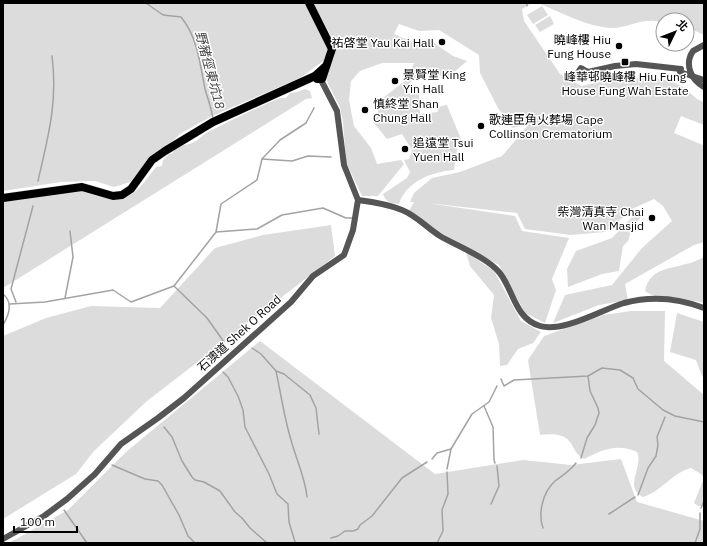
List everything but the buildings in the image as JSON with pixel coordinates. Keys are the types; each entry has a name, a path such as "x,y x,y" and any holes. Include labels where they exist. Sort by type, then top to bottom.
{"main road":[{"path":"3,198 82,187 113,196 122,195 131,189 152,160 213,122 319,76 331,57 332,47 309,3"}],"street":[{"path":"704,45 693,51 689,64 693,78 704,87"},
{"path":"589,71 636,64 656,65 681,69 704,79"},
{"path":"319,76 337,111 344,165 358,200 386,204 403,210 439,235 492,266 500,273 523,317 540,326 557,327 637,300 674,300 704,308"},
{"name":"石澳道 Shek O Road","path":"3,539 44,516 67,500 94,474 121,444 184,398 291,302 313,276 342,256 348,248 353,230 358,200"}],"shaded area":[{"path":"3,3 305,3 329,49 326,59 300,78 212,116 180,134 130,182 114,187 95,181 61,182 3,191"},
{"path":"313,3 532,3 522,9 524,21 560,74 581,86 617,79 656,78 682,87 697,99 704,102 704,125 681,116 674,133 703,145 704,141 704,242 694,245 625,284 628,300 599,305 553,323 565,295 612,285 642,248 672,221 663,206 654,199 634,208 605,232 571,235 525,229 517,213 427,203 515,216 522,231 569,238 552,279 556,290 545,323 525,313 499,265 439,232 409,211 414,202 410,202 414,193 432,178 460,172 502,156 529,124 512,128 498,108 480,73 479,55 439,30 419,31 399,24 394,34 417,44 434,43 453,56 467,61 447,78 423,69 404,89 408,94 414,89 419,94 420,114 438,112 437,107 447,105 461,139 458,142 454,170 437,173 421,179 408,189 399,204 389,202 383,194 407,178 410,172 404,160 409,159 412,150 402,134 387,139 374,123 383,98 406,80 414,63 382,63 360,71 351,81 349,100 354,126 371,148 377,164 401,160 404,164 378,196 362,196 346,162 343,122 340,107 328,84 325,71 334,58 335,43"},
{"path":"538,3 704,3 704,35 695,31 695,12 655,12 655,21 612,28 593,25"},
{"path":"542,6 548,15 533,24 527,15"},
{"path":"550,16 554,24 540,32 535,25"},
{"path":"305,89 310,91 312,98 306,99 3,288 3,202 83,190 123,198 137,190 156,167 162,166 163,160 169,154 172,154 176,148 194,142 207,132 253,110 280,98 286,98 290,93"},
{"path":"637,212 641,217 631,231 628,241 623,246 619,271 602,274 568,287 567,269 576,251 612,238"},
{"path":"331,225 335,256 147,401 94,451 76,474 3,519 3,336 46,318 91,306 160,308 215,248 263,235"},
{"path":"466,252 494,271 521,321 541,332 533,343 518,349 507,365 500,366 499,344 491,318 494,295 470,266"},
{"path":"704,257 704,303 659,297 645,291 647,283 660,271 693,262"},
{"path":"631,311 665,311 664,361 704,395 704,478 701,474 691,468 684,470 656,491 643,497 637,493 634,482 638,464 637,452 630,449 616,448 603,450 584,459 564,437 552,434 540,435 528,360 544,336 603,315"},
{"path":"677,313 704,322 704,378 696,360 670,352"},
{"path":"260,341 435,474 523,460 571,465 621,459 637,502 704,521 704,543 9,543 68,510 126,452"},
{"path":"704,478 704,506 698,506 694,503"}],"waterway":[{"name":"野豬徑東坑18","path":"146,3 163,15 181,17 187,25 198,52 213,120"},
{"path":"38,181 53,104 54,73 52,56"},
{"path":"10,304 45,302 113,290 131,302 174,286 216,232 221,204 257,180 262,159 280,140 306,123 314,108"},
{"path":"262,159 292,161 308,156 331,157"},
{"path":"16,302 11,289 33,206"},
{"path":"216,232 257,229 282,215 323,208 346,218 352,218"},
{"path":"65,298 73,257 70,231"},
{"path":"174,286 207,318 224,342"},
{"path":"3,294 9,305 7,317 3,325"},
{"path":"252,348 261,354 276,371 284,374 310,395 316,408 319,434"},
{"path":"501,379 504,386 514,380 588,376 602,368 620,370 633,378 638,389 663,410 675,416 704,422"},
{"path":"276,371 286,423 304,482 307,497"},
{"path":"223,372 228,377 238,396 243,410 245,427 269,474 277,494 288,504 289,522 295,542"},
{"path":"581,458 587,438 595,425 599,413 590,391 588,376"},
{"path":"447,469 451,449 472,414 489,402 497,386"},
{"path":"484,406 493,427 495,463"},
{"path":"638,495 648,468 656,456 658,445 657,437 665,417"},
{"path":"164,427 172,437 182,461 192,477 195,480 204,482 220,491 235,512 267,543"},
{"path":"432,459 437,453 451,449"},
{"path":"331,538 338,536 345,531 353,531 358,529 360,525 372,516 402,478 427,462"},
{"path":"543,528 541,510 547,491 555,481 569,471 576,463"},
{"path":"112,465 145,479 158,481 162,485 179,515 188,536 195,543"},
{"path":"491,504 499,486 497,466"},
{"path":"437,543 443,531 442,510 448,494 447,472"},
{"path":"609,514 635,497"},
{"path":"701,508 704,501"},
{"path":"64,510 87,543"},
{"path":"695,543 700,529 700,513"}],"place":[{"name":"祐啓堂 Yau Kai Hall","path":"442,42"},
{"name":"曉峰樓 Hiu Fung House","path":"619,46"},
{"name":"峰華邨曉峰樓 Hiu Fung House Fung Wah Estate","path":"625,62"},
{"name":"景賢堂 King Yin Hall","path":"395,81"},
{"name":"慎終堂 Shan Chung Hall","path":"365,110"},
{"name":"歌連臣角火葬場 Cape Collinson Crematorium","path":"481,126"},
{"name":"追遠堂 Tsui Yuen Hall","path":"405,149"},
{"name":"柴灣清真寺 Chai Wan Masjid","path":"652,218"}]}
